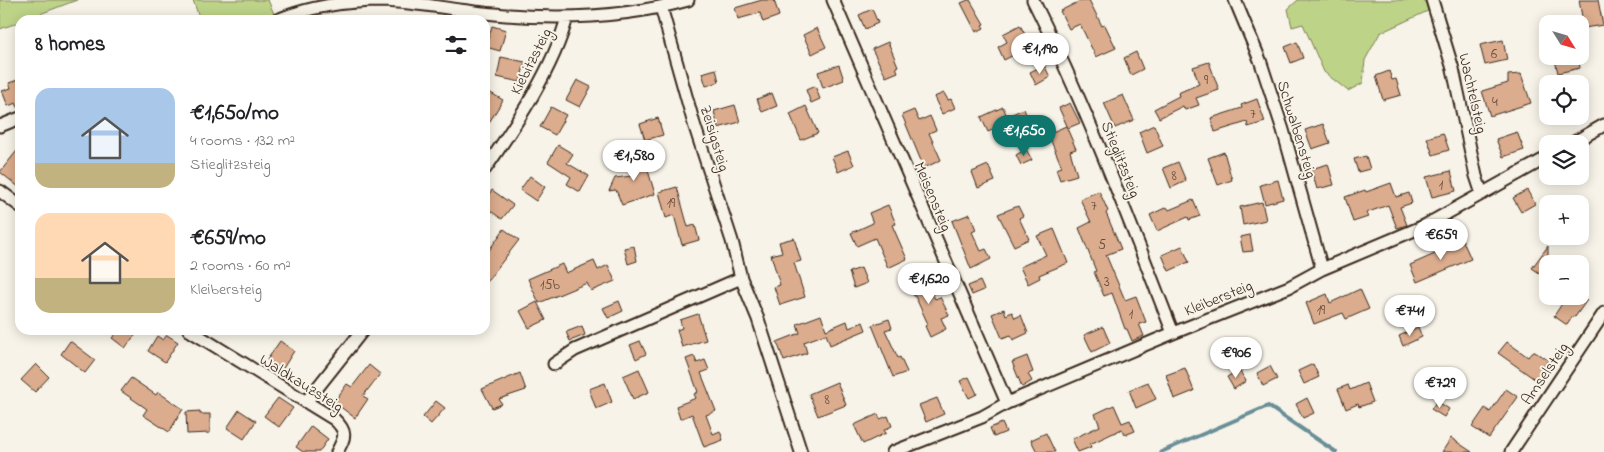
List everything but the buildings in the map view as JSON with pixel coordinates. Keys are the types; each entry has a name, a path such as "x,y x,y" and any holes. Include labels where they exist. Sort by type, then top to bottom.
{"street":[{"path":"290,15 323,7 381,1 494,14 567,18 661,8 684,0"},
{"name":"Meisensteig","path":"833,0 945,264 1007,403"},
{"name":"Stieglitzsteig","path":"1032,0 1064,65 1097,140 1173,333"},
{"name":"Schwalbensteig","path":"1235,0 1260,60 1283,130 1322,270"},
{"name":"Wachtelsteig","path":"1432,0 1452,69 1476,176 1482,194"},
{"name":"Zeisigsteig","path":"661,8 694,124 732,241 741,278 758,319 801,452"},
{"name":"Kiebitzsteig","path":"490,162 543,75 563,35 567,18"},
{"path":"0,126 15,120"},
{"path":"1587,135 1604,125"},
{"name":"Kleibersteig","path":"893,452 1289,286 1424,226 1539,162"},
{"path":"0,190 15,202"},
{"path":"554,364 575,350 741,278"},
{"name":"Amselsteig","path":"1510,452 1604,312"},
{"name":"Waldkauzsteig","path":"197,335 334,419 345,432 337,452"},
{"path":"306,402 359,335"}],"green space":[{"path":"0,0 77,0 37,15 15,15 15,24 0,29"},
{"path":"193,0 268,0 274,14 271,15 198,15"},
{"path":"1298,0 1430,0 1432,9 1380,33 1365,60 1363,83 1348,91 1324,72 1303,24 1292,27 1288,9"}],"waterway":[{"path":"1161,452 1268,406 1336,452"}]}
